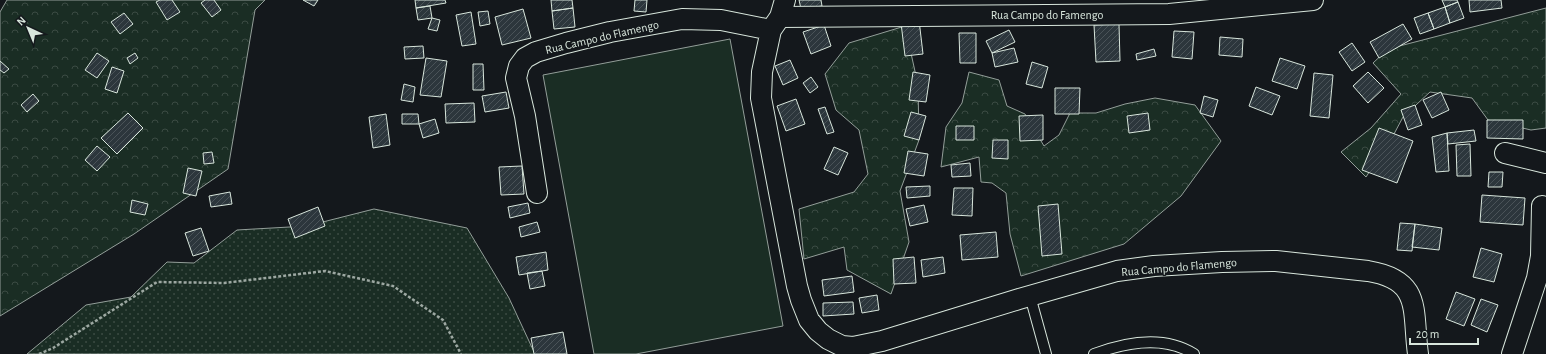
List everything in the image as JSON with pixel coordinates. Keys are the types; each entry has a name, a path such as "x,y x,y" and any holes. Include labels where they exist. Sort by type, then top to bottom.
{"street":[{"name":"Rua Campo do Famengo","path":"778,16 1107,7 1169,14 1313,0"},
{"name":"Rua Campo do Flamengo","path":"537,193 525,116 516,78 518,66 526,58 536,52 566,43 610,32 682,19 721,20 778,16 762,72 761,98 763,113 796,286 809,320 818,330 835,343 853,347 882,341 1117,271 1154,266 1222,262 1276,261 1368,271 1389,276 1402,284 1411,295 1414,308 1418,354"},
{"path":"1505,153 1546,163"},
{"path":"1512,354 1542,280 1540,256 1542,206"}],"lane":[{"path":"1030,296 1046,354"},
{"path":"1094,354 1127,344 1157,342 1183,347 1194,354"}],"path":[{"path":"39,354 53,348 157,282 224,283 325,271 392,286 443,320 461,354"}],"green space":[{"path":"7,0 265,0 255,10 228,169 134,234 0,316 0,12"},
{"path":"1546,8 1546,128 1531,130 1488,120 1472,98 1430,92 1403,117 1394,134 1366,177 1341,152 1371,128 1401,94 1373,63 1388,49"},
{"path":"905,26 918,85 919,140 900,191 909,242 891,294 847,270 844,247 804,259 799,209 854,192 868,174 859,130 836,110 825,74 849,43"},
{"path":"730,39 783,326 636,354 594,354 543,75"},
{"path":"969,72 999,80 1007,106 1025,114 1044,146 1059,135 1070,113 1096,113 1125,104 1155,98 1195,105 1221,141 1181,196 1124,244 1021,276 1010,234 1006,193 992,183 981,182 979,157 941,167 946,127 962,103"},
{"path":"374,209 467,228 509,298 535,354 27,354 86,305 131,297 167,262 194,263 237,230 307,226"}],"building":[{"path":"160,0 172,0 180,12 167,20 156,2"},
{"path":"205,0 214,0 221,10 212,17 201,3"},
{"path":"303,0 318,0 314,6"},
{"path":"415,0 445,0 446,3 416,8"},
{"path":"551,0 572,0 573,8 552,11"},
{"path":"635,0 647,0 646,12 634,11"},
{"path":"799,0 821,0 822,6 801,9"},
{"path":"1442,0 1457,0 1458,2 1445,7"},
{"path":"1469,0 1501,0 1502,8 1470,12"},
{"path":"1458,2 1464,18 1450,23 1445,7"},
{"path":"430,6 432,18 418,20 416,8"},
{"path":"1445,7 1450,23 1434,29 1428,13"},
{"path":"573,8 575,27 554,29 552,11"},
{"path":"523,9 531,38 502,45 495,17"},
{"path":"488,11 490,24 480,26 478,12"},
{"path":"471,12 476,44 462,46 456,15"},
{"path":"124,13 133,24 120,34 111,22"},
{"path":"1428,13 1434,29 1420,34 1414,18"},
{"path":"432,18 440,20 437,31 428,29"},
{"path":"919,20 923,54 905,56 901,23"},
{"path":"1119,24 1120,61 1096,62 1094,25"},
{"path":"1403,24 1412,39 1379,58 1370,42"},
{"path":"824,25 831,46 811,54 803,32"},
{"path":"1009,30 1015,42 992,53 986,41"},
{"path":"1174,31 1194,32 1192,59 1172,57"},
{"path":"959,33 976,33 976,63 960,63"},
{"path":"1220,37 1243,39 1242,57 1219,55"},
{"path":"1352,43 1365,62 1352,71 1339,52"},
{"path":"423,46 424,58 405,59 404,47"},
{"path":"1014,48 1018,62 995,67 992,53"},
{"path":"1154,49 1156,56 1137,60 1136,54"},
{"path":"97,53 109,61 97,78 85,70"},
{"path":"135,53 138,58 130,64 127,58"},
{"path":"426,58 447,61 441,97 420,95"},
{"path":"1280,58 1305,66 1297,89 1272,81"},
{"path":"790,60 798,78 783,85 775,66"},
{"path":"0,61 9,69 4,73 0,70"},
{"path":"1032,62 1048,67 1042,88 1026,84"},
{"path":"473,64 483,64 484,90 473,90"},
{"path":"112,67 124,71 117,93 105,89"},
{"path":"913,72 930,75 926,102 909,100"},
{"path":"1368,72 1384,88 1368,103 1353,86"},
{"path":"1314,73 1333,75 1329,118 1310,116"},
{"path":"811,77 818,87 810,93 803,83"},
{"path":"404,84 415,87 413,102 401,100"},
{"path":"1256,87 1280,96 1272,115 1249,106"},
{"path":"1055,88 1080,88 1079,114 1055,114"},
{"path":"506,92 509,108 485,112 482,96"},
{"path":"1441,92 1449,110 1432,118 1423,100"},
{"path":"33,94 39,101 27,112 21,105"},
{"path":"1204,96 1218,100 1213,117 1200,113"},
{"path":"796,99 805,124 786,131 777,106"},
{"path":"474,103 475,122 446,123 445,104"},
{"path":"1415,105 1422,125 1408,130 1401,110"},
{"path":"825,107 834,132 827,134 818,109"},
{"path":"911,112 926,116 919,140 904,136"},
{"path":"128,113 143,128 117,154 101,138"},
{"path":"1148,113 1150,130 1129,133 1127,116"},
{"path":"386,114 390,145 373,148 369,117"},
{"path":"402,114 418,114 419,124 402,124"},
{"path":"1043,115 1043,140 1020,141 1019,116"},
{"path":"435,119 439,133 423,138 419,124"},
{"path":"1487,120 1523,120 1523,139 1487,138"},
{"path":"956,126 974,126 974,140 956,140"},
{"path":"1379,128 1413,141 1397,183 1362,170"},
{"path":"1474,130 1476,141 1448,144 1447,133"},
{"path":"1447,133 1449,171 1436,172 1432,137"},
{"path":"993,140 1008,140 1008,159 992,158"},
{"path":"1470,144 1471,176 1457,176 1456,145"},
{"path":"97,146 110,157 97,171 85,160"},
{"path":"834,147 848,153 838,175 824,169"},
{"path":"908,151 928,154 924,176 904,173"},
{"path":"212,152 214,163 204,164 203,153"},
{"path":"970,163 971,176 952,177 951,165"},
{"path":"522,166 524,194 501,195 499,167"},
{"path":"188,168 202,171 196,196 183,193"},
{"path":"1489,172 1503,172 1502,187 1488,187"},
{"path":"930,186 930,196 907,198 906,187"},
{"path":"954,188 973,188 972,216 952,215"},
{"path":"230,192 232,204 211,207 209,196"},
{"path":"1482,195 1525,198 1523,225 1480,222"},
{"path":"132,200 148,204 145,215 130,212"},
{"path":"528,203 530,213 510,218 508,207"},
{"path":"1058,204 1062,254 1042,256 1038,206"},
{"path":"924,205 928,222 910,226 906,209"},
{"path":"318,207 325,226 295,238 288,219"},
{"path":"537,222 540,232 521,237 519,227"},
{"path":"1400,223 1415,224 1412,251 1397,250"},
{"path":"1415,224 1442,228 1439,250 1412,247"},
{"path":"201,228 209,251 193,256 185,233"},
{"path":"996,232 998,257 962,260 960,235"},
{"path":"1481,248 1502,254 1494,282 1473,277"},
{"path":"546,252 548,270 519,275 516,257"},
{"path":"914,257 916,283 894,284 893,259"},
{"path":"943,257 945,273 923,277 921,260"},
{"path":"542,271 545,286 530,289 527,273"},
{"path":"852,276 854,292 824,296 822,280"},
{"path":"1456,292 1475,299 1464,326 1446,319"},
{"path":"877,295 879,310 862,313 859,298"},
{"path":"1481,299 1498,305 1487,332 1471,325"},
{"path":"853,302 854,314 823,316 823,303"},
{"path":"563,332 567,354 534,354 531,338"}]}
